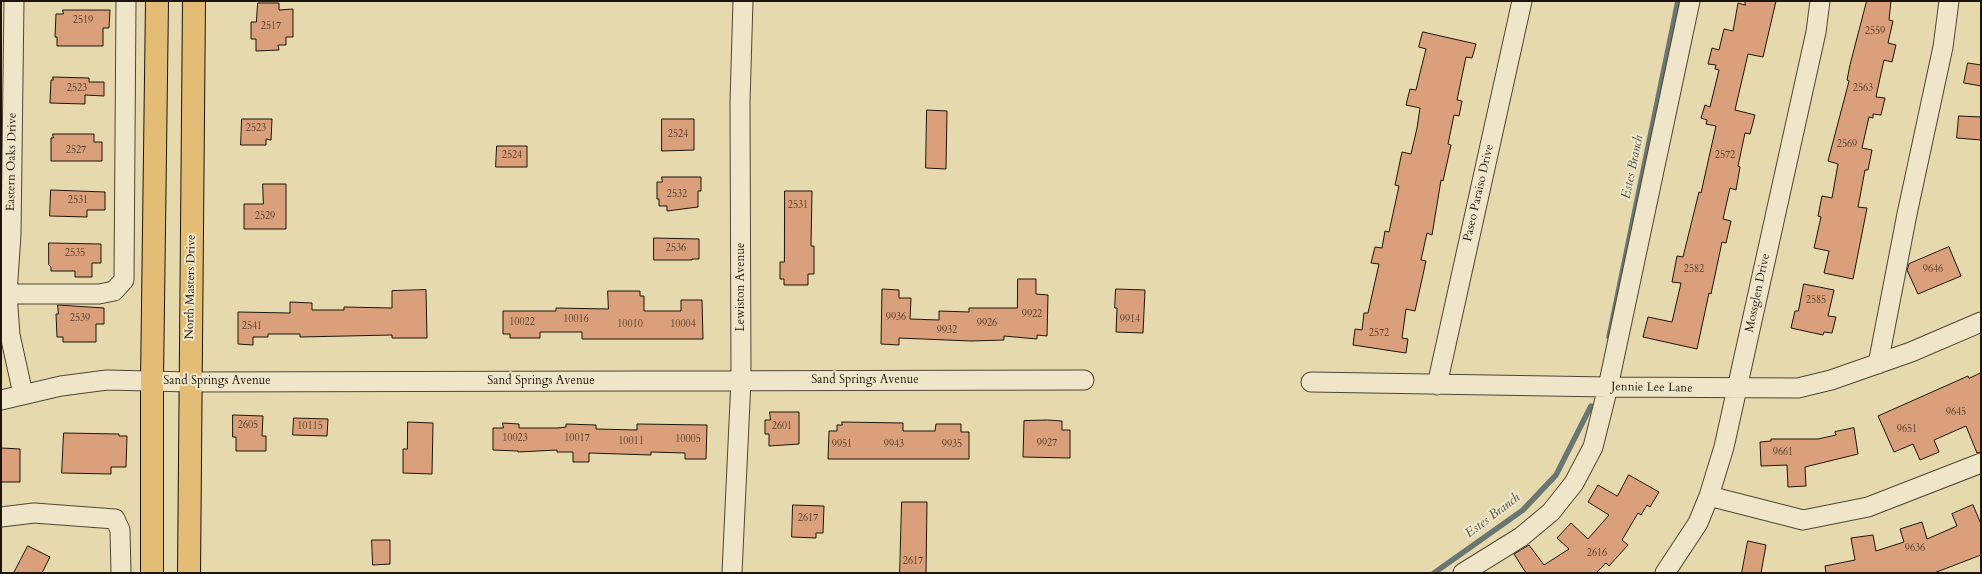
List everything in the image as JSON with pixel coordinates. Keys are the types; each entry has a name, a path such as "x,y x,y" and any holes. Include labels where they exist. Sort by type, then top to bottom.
{"main road":[{"path":"152,573 152,381 157,1"},
{"name":"North Masters Drive","path":"189,573 194,1"}],"street":[{"name":"Eastern Oaks Drive","path":"14,1 7,84 6,193 11,234 4,294 10,335 23,394"},
{"path":"4,294 99,294 114,292 124,280 126,1"},
{"name":"Lewiston Avenue","path":"732,573 741,380 740,102 743,1"},
{"name":"Paseo Paraiso Drive","path":"1437,385 1522,1"},
{"path":"1464,573 1522,537 1551,512 1574,483 1593,448 1608,387 1690,1"},
{"name":"Mossglen Drive","path":"1665,573 1698,523 1709,496 1724,447 1816,32 1820,1"},
{"path":"1878,364 1907,214 1943,47 1949,1"},
{"name":"Jennie Lee Lane","path":"1311,382 1737,389 1798,388 1831,380 1878,364 1911,352 1981,322"},
{"name":"Sand Springs Avenue","path":"1,400 61,386 107,380 190,382 1084,380"},
{"path":"1709,496 1803,520 1868,508 1981,464"},
{"path":"1,517 34,513 105,517 115,519 120,530 120,573"}],"building":[{"path":"1745,1 1776,1 1763,57 1748,54 1735,110 1755,115 1750,134 1745,133 1738,166 1740,167 1736,190 1730,188 1723,219 1731,221 1726,243 1722,242 1697,349 1643,337 1648,317 1672,322 1681,283 1672,282 1677,256 1683,257 1699,192 1701,193 1716,126 1706,124 1707,120 1701,118 1705,105 1710,107 1719,70 1715,69 1716,65 1708,64 1712,48 1719,50 1724,29 1733,31 1738,3 1745,5"},
{"path":"1867,1 1891,1 1889,20 1893,21 1888,43 1896,45 1892,62 1884,60 1880,78 1876,97 1885,98 1881,115 1873,114 1873,118 1869,117 1862,148 1872,150 1868,170 1865,170 1858,207 1867,208 1853,279 1824,273 1829,251 1814,248 1821,217 1818,216 1822,196 1832,198 1838,164 1828,161 1849,81 1847,80 1850,65"},
{"path":"258,3 279,3 279,10 293,9 293,37 286,37 286,45 278,45 279,50 256,51 256,39 251,39 251,22 256,22"},
{"path":"63,10 110,10 109,28 103,28 103,46 57,46 57,37 55,37 56,14 63,14"},
{"path":"1423,32 1476,44 1472,58 1466,57 1457,100 1462,101 1459,116 1454,115 1448,144 1451,145 1443,181 1441,180 1432,235 1427,233 1421,260 1426,261 1415,311 1406,309 1402,338 1408,339 1406,353 1353,345 1355,329 1362,330 1364,313 1368,313 1379,264 1371,263 1375,247 1382,248 1385,231 1389,232 1399,186 1395,185 1402,152 1411,154 1417,128 1420,108 1406,105 1410,89 1416,90 1426,49 1419,47"},
{"path":"1968,63 1981,65 1981,86 1964,83"},
{"path":"53,77 89,78 89,82 104,82 104,96 85,95 85,104 50,103 51,80 53,80"},
{"path":"927,110 947,111 946,169 926,168"},
{"path":"1959,116 1981,117 1981,140 1957,138"},
{"path":"242,119 272,119 271,140 266,139 266,145 241,145"},
{"path":"662,119 694,119 694,150 662,151"},
{"path":"53,134 94,134 94,142 102,142 102,161 51,161 51,138 53,138"},
{"path":"497,146 527,146 527,167 496,167"},
{"path":"662,177 701,177 701,191 698,191 698,207 667,211 667,206 659,206 659,199 657,199 657,182 662,182"},
{"path":"263,184 286,184 286,229 244,229 244,204 263,204"},
{"path":"51,190 105,192 105,210 87,210 87,217 50,216"},
{"path":"785,191 812,191 811,246 814,246 814,274 808,274 808,285 784,285 784,279 780,279 780,262 784,262"},
{"path":"654,238 699,239 699,259 654,260"},
{"path":"49,243 101,244 101,263 92,263 92,277 75,277 75,271 51,271 51,267 49,265"},
{"path":"1949,247 1961,276 1918,294 1907,270 1909,264"},
{"path":"1018,279 1036,279 1036,294 1048,295 1047,336 1037,335 1037,339 1004,336 1004,340 971,341 899,338 899,345 881,344 882,289 899,290 899,298 911,298 910,319 939,320 939,311 969,312 969,308 1017,308"},
{"path":"1804,284 1834,290 1828,316 1836,317 1832,333 1824,332 1823,335 1791,328 1795,311 1798,311"},
{"path":"1116,289 1145,290 1143,333 1116,332"},
{"path":"426,290 427,338 392,338 392,335 300,337 300,334 268,334 268,337 253,337 253,345 238,344 238,312 290,313 290,302 312,303 312,310 344,310 344,307 392,308 392,291"},
{"path":"608,291 640,291 640,296 644,296 644,311 681,311 681,300 702,300 703,339 582,339 582,332 540,332 540,338 510,338 510,334 503,334 503,311 556,311 556,308 608,309"},
{"path":"58,305 104,308 104,324 96,324 96,342 63,342 63,337 57,337 56,314 58,314"},
{"path":"1981,373 1981,452 1977,453 1966,426 1934,440 1939,452 1920,460 1913,444 1894,452 1878,416 1968,376 1969,378"},
{"path":"770,412 799,412 799,444 769,446 769,434 765,434 765,420 770,420"},
{"path":"233,415 263,416 262,436 266,436 266,451 236,451 236,437 233,437"},
{"path":"294,418 328,419 327,436 293,435"},
{"path":"1024,421 1062,421 1062,430 1070,430 1070,458 1023,457"},
{"path":"408,422 433,423 432,474 403,473 403,449 407,449"},
{"path":"842,422 903,423 903,431 935,431 936,424 961,424 961,432 969,432 969,459 828,459 829,431 837,431 837,425 842,425"},
{"path":"503,423 519,424 519,428 558,428 566,427 566,424 596,425 596,429 637,430 637,424 707,425 706,459 685,459 685,453 651,452 651,455 589,453 589,462 573,462 573,452 557,452 557,450 518,452 493,450 493,428 503,428"},
{"path":"1854,428 1858,454 1805,467 1806,486 1788,487 1787,465 1761,466 1760,442 1771,441 1771,439 1818,439 1836,435 1835,432"},
{"path":"64,433 119,434 119,436 127,436 126,467 111,467 111,474 62,473"},
{"path":"1,448 20,449 20,482 1,482"},
{"path":"1629,475 1659,492 1650,507 1647,505 1641,515 1638,513 1622,540 1628,545 1609,566 1606,563 1596,573 1526,573 1514,554 1529,545 1544,565 1569,549 1557,538 1571,523 1588,539 1609,515 1588,502 1598,485 1617,496"},
{"path":"902,502 927,502 926,573 900,573"},
{"path":"793,505 824,506 823,533 816,533 816,538 792,537"},
{"path":"1973,505 1981,524 1981,555 1934,573 1826,573 1825,566 1855,560 1851,538 1873,535 1876,551 1904,542 1900,529 1922,522 1927,539 1957,526 1952,514"},
{"path":"372,540 390,540 390,564 373,565"},
{"path":"1748,541 1766,545 1761,573 1742,573"},
{"path":"28,546 50,557 42,573 14,573"}],"waterway":[{"name":"Estes Branch","path":"1609,337 1678,1"},
{"name":"Estes Branch","path":"1434,573 1523,510 1556,475 1591,406"}]}
